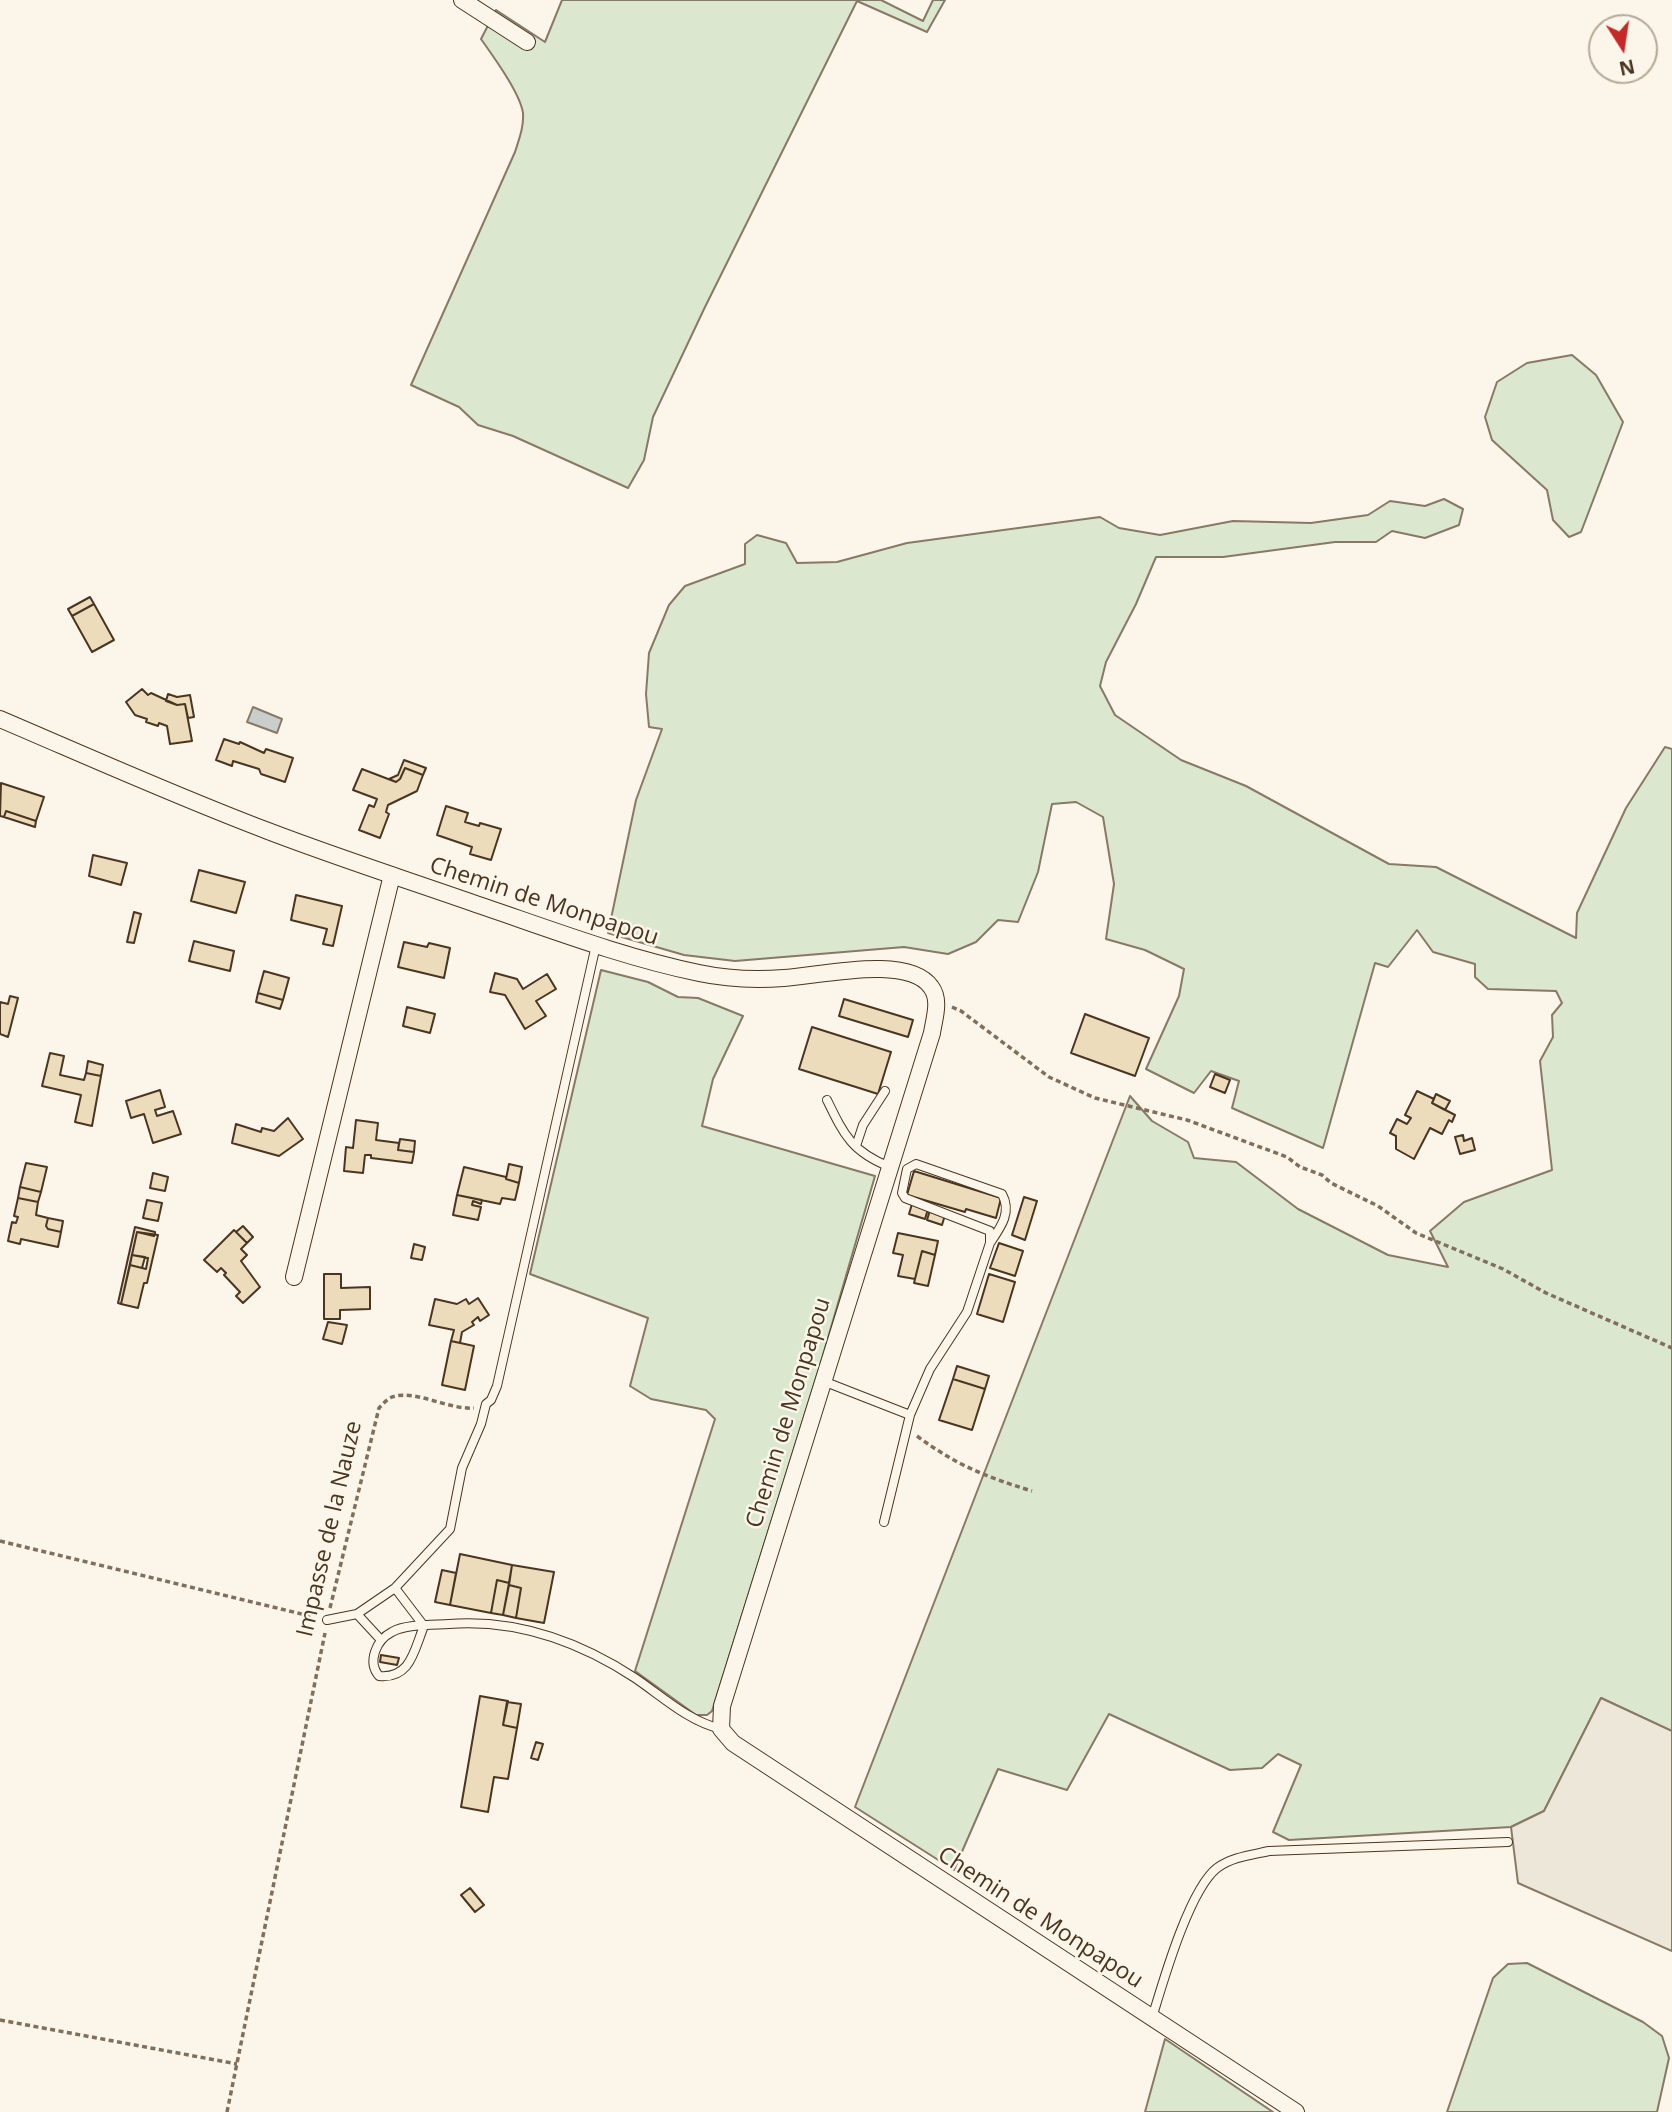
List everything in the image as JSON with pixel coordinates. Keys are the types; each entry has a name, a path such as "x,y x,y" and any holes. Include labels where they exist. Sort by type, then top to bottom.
{"street":[{"path":"462,0 527,42"},
{"name":"Chemin de Monpapou","path":"0,719 246,822 596,945 668,966 736,978 784,978 862,970 904,972 920,977 930,985 936,1004 932,1033 722,1706 721,1729 733,1743 1296,2112"},
{"path":"294,1277 392,875"}],"lane":[{"path":"327,1620 357,1614 395,1588 450,1530 462,1468 481,1424 486,1404 491,1400 497,1386 596,945"},
{"path":"856,1146 863,1125 885,1091"},
{"path":"827,1100 843,1133 868,1158 890,1167"},
{"path":"884,1522 910,1415 930,1369 967,1312 990,1243 1004,1222 1007,1202 1002,1194 916,1164 907,1169 902,1193 905,1198 990,1231 990,1243"},
{"path":"823,1381 910,1415"},
{"path":"395,1588 424,1626"},
{"path":"357,1614 381,1640"},
{"path":"424,1626 408,1663 401,1672 390,1677 379,1676 373,1665 373,1658 381,1640 393,1630 424,1626 465,1622 521,1628 582,1647 634,1677 692,1718 721,1729"},
{"path":"1152,2018 1170,1959 1204,1882 1218,1868 1240,1857 1269,1851 1508,1843"}],"path":[{"path":"936,1004 951,1006 961,1011 1049,1077 1095,1098 1187,1120 1287,1157 1300,1167 1322,1175 1340,1188 1378,1206 1416,1233 1503,1269 1546,1293 1672,1348"},
{"name":"Impasse de la Nauze","path":"227,2112 327,1620 379,1408 390,1397 409,1395 471,1409 486,1404"},
{"path":"907,1429 947,1458 983,1476 1032,1491"},
{"path":"0,1541 327,1620"},
{"path":"0,2020 237,2064"}],"green space":[{"path":"562,0 881,0 923,21 933,0 945,0 927,32 857,1 653,417 644,460 628,488 513,436 478,425 459,407 411,385 515,152 522,128 523,113 517,95 481,39 496,10 545,42"},
{"path":"1572,355 1596,375 1623,422 1581,532 1569,537 1553,520 1547,490 1492,440 1485,417 1497,382 1527,363"},
{"path":"1444,499 1463,509 1459,525 1425,538 1392,531 1376,542 1335,542 1223,557 1156,557 1136,604 1106,662 1100,686 1115,715 1181,760 1246,786 1389,864 1436,867 1576,938 1577,913 1626,808 1665,747 1672,749 1672,1731 1601,1698 1544,1811 1511,1827 1289,1840 1273,1832 1301,1765 1278,1754 1262,1768 1230,1770 1109,1714 1067,1790 998,1769 954,1870 855,1807 1130,1096 1152,1121 1188,1142 1194,1158 1236,1162 1298,1209 1388,1255 1448,1267 1430,1231 1464,1202 1552,1170 1540,1061 1553,1037 1552,1015 1562,1003 1556,991 1488,989 1475,977 1475,964 1433,952 1417,930 1388,967 1375,963 1323,1148 1232,1108 1239,1081 1211,1071 1194,1093 1146,1069 1179,996 1184,969 1145,950 1106,939 1114,884 1103,817 1076,802 1052,804 1038,872 1018,922 998,920 976,942 948,954 904,947 735,961 684,955 608,933 636,800 662,729 649,727 646,694 649,653 669,605 685,586 745,564 745,544 757,535 786,543 797,563 837,562 907,543 1100,517 1119,528 1160,535 1233,521 1311,523 1368,515 1390,501 1425,506"},
{"path":"601,970 648,982 678,997 698,998 743,1016 713,1079 702,1126 875,1176 821,1362 712,1711 707,1715 696,1715 635,1671 715,1419 706,1410 651,1399 630,1386 648,1318 530,1274"},
{"path":"1527,1963 1643,2022 1662,2036 1669,2058 1657,2112 1447,2112 1493,1978 1508,1964"},
{"path":"1165,2039 1273,2112 1145,2112"}],"shaded area":[{"path":"253,707 282,719 277,733 247,722"},
{"path":"1601,1698 1672,1731 1672,1951 1518,1883 1511,1827 1544,1811"}],"building":[{"path":"90,597 94,604 72,616 68,609"},
{"path":"94,604 114,640 92,652 72,616"},
{"path":"142,689 148,695 151,693 177,705 185,704 192,741 170,744 167,726 146,722 147,719 135,715 126,702"},
{"path":"168,694 177,697 190,695 194,717 188,718 185,704 177,705 166,701"},
{"path":"224,739 239,744 240,742 264,753 266,749 293,758 285,782 261,774 259,769 233,761 232,766 216,760"},
{"path":"404,760 426,768 423,775 405,768 396,782 389,779 398,775"},
{"path":"405,768 423,775 417,791 388,805 386,812 389,814 380,838 359,830 369,805 374,807 377,799 353,790 362,769 396,782"},
{"path":"1,783 44,797 36,821 6,811 4,817 0,816"},
{"path":"446,806 468,813 465,822 501,829 491,860 470,854 472,847 437,835"},
{"path":"6,811 36,821 35,827 4,817"},
{"path":"93,855 127,863 121,885 89,876"},
{"path":"199,870 245,882 236,913 191,901"},
{"path":"296,895 342,906 333,946 323,944 327,929 291,920"},
{"path":"134,912 141,914 134,943 127,942"},
{"path":"194,941 234,951 230,971 189,961"},
{"path":"404,942 427,947 429,943 450,948 444,978 398,967"},
{"path":"264,971 289,978 283,1000 258,993"},
{"path":"495,973 517,979 523,989 547,974 556,989 536,1001 546,1016 525,1029 505,995 490,992"},
{"path":"258,993 283,1000 280,1009 256,1002"},
{"path":"10,996 18,998 8,1037 0,1034 0,1002 8,1004"},
{"path":"844,999 913,1020 908,1037 839,1016"},
{"path":"407,1007 435,1014 430,1033 403,1026"},
{"path":"1085,1014 1149,1038 1135,1076 1071,1053"},
{"path":"812,1027 891,1052 878,1094 799,1069"},
{"path":"50,1053 64,1056 60,1075 84,1080 86,1073 101,1076 92,1126 75,1122 81,1095 42,1086"},
{"path":"88,1061 103,1065 101,1076 86,1073"},
{"path":"1215,1074 1230,1080 1225,1093 1210,1087"},
{"path":"160,1090 165,1107 155,1110 157,1116 173,1111 181,1134 153,1143 144,1114 131,1118 126,1101"},
{"path":"1417,1091 1434,1099 1432,1103 1455,1115 1452,1122 1449,1120 1442,1134 1430,1128 1414,1159 1396,1149 1396,1136 1390,1133 1397,1119 1407,1124 1411,1118 1405,1115"},
{"path":"1436,1094 1450,1101 1445,1110 1432,1103"},
{"path":"288,1118 303,1139 279,1156 232,1143 236,1124 261,1132 262,1128 274,1131"},
{"path":"356,1120 378,1123 376,1140 399,1143 398,1150 414,1152 412,1163 365,1155 363,1173 344,1171 346,1147 353,1148"},
{"path":"1463,1135 1464,1141 1472,1138 1475,1150 1460,1154 1455,1137"},
{"path":"400,1139 415,1141 414,1152 398,1150"},
{"path":"26,1163 47,1167 41,1192 20,1187"},
{"path":"509,1164 522,1167 519,1183 506,1179"},
{"path":"464,1167 506,1177 519,1183 515,1200 502,1198 500,1204 457,1195"},
{"path":"914,1171 1001,1198 996,1218 907,1195"},
{"path":"153,1173 168,1177 165,1191 150,1188"},
{"path":"20,1187 41,1192 38,1202 18,1198"},
{"path":"457,1195 482,1200 481,1204 473,1201 472,1205 481,1207 478,1220 453,1215"},
{"path":"1024,1197 1037,1201 1025,1240 1012,1235"},
{"path":"18,1198 38,1202 36,1215 48,1218 48,1229 61,1232 58,1247 21,1239 20,1244 8,1241 12,1222 16,1223 18,1217 14,1216"},
{"path":"147,1200 162,1203 158,1221 143,1218"},
{"path":"912,1204 928,1209 925,1219 909,1214"},
{"path":"930,1210 945,1215 942,1225 927,1220"},
{"path":"48,1218 63,1221 61,1232 48,1229"},
{"path":"243,1226 253,1237 247,1243 236,1232"},
{"path":"135,1227 155,1234 137,1232 121,1304 118,1303"},
{"path":"234,1230 247,1243 241,1249 247,1255 241,1261 260,1287 243,1303 236,1296 240,1292 224,1275 226,1273 221,1268 217,1272 204,1260"},
{"path":"137,1232 158,1235 138,1308 121,1304 130,1265 146,1269 148,1258 132,1255"},
{"path":"898,1233 938,1241 935,1255 922,1251 915,1279 898,1276 903,1255 893,1253"},
{"path":"999,1243 1023,1251 1015,1276 990,1268"},
{"path":"414,1244 425,1247 422,1260 411,1258"},
{"path":"922,1251 935,1255 928,1286 914,1283"},
{"path":"132,1255 145,1257 142,1268 130,1265"},
{"path":"324,1274 341,1274 341,1288 370,1287 370,1309 340,1310 340,1319 324,1319"},
{"path":"989,1274 1015,1282 1003,1322 977,1314"},
{"path":"478,1298 489,1315 480,1321 478,1317 472,1322 474,1325 462,1332 460,1343 451,1341 454,1330 429,1325 435,1299 457,1304 466,1299 469,1304"},
{"path":"328,1322 347,1325 342,1344 323,1339"},
{"path":"451,1341 474,1346 465,1390 442,1385"},
{"path":"957,1366 989,1376 985,1389 953,1379"},
{"path":"953,1379 985,1389 972,1430 939,1420"},
{"path":"460,1554 512,1565 509,1583 497,1580 491,1613 450,1605"},
{"path":"512,1565 554,1572 544,1623 516,1618 521,1588 509,1585"},
{"path":"442,1570 456,1573 450,1605 435,1602"},
{"path":"497,1580 509,1583 503,1615 491,1613"},
{"path":"509,1585 521,1588 516,1618 503,1615"},
{"path":"381,1655 399,1658 397,1665 380,1662"},
{"path":"480,1696 508,1701 503,1725 517,1728 508,1779 494,1777 488,1812 461,1807"},
{"path":"507,1702 521,1704 517,1728 503,1725"},
{"path":"536,1742 543,1744 538,1760 531,1758"},
{"path":"470,1888 484,1905 475,1912 461,1895"}]}
